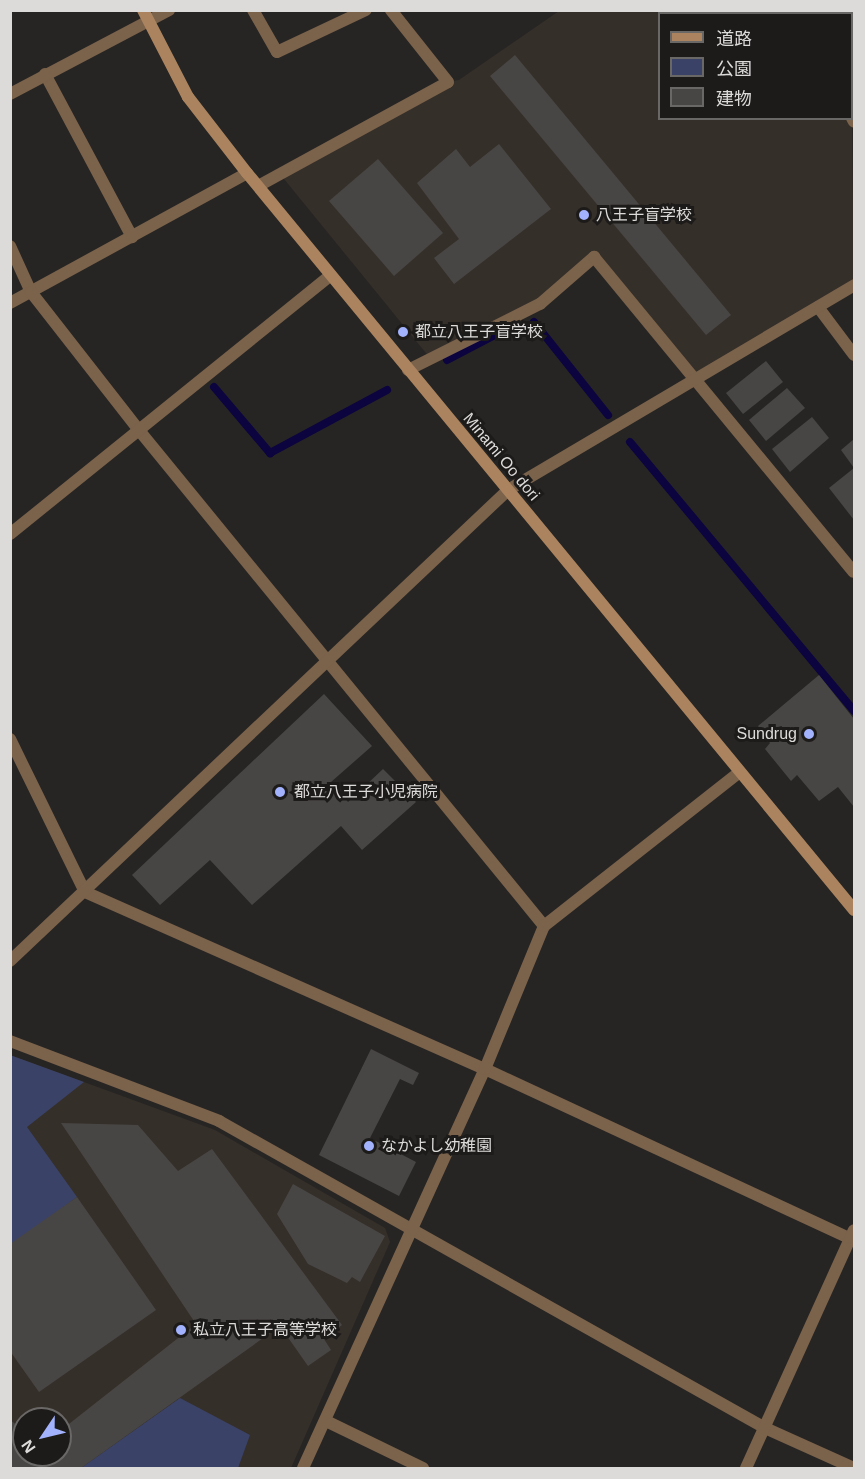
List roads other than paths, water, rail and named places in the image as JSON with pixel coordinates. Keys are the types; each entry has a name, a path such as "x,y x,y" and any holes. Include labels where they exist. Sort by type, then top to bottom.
{"street":[{"path":"10,94 146,16 169,10"},
{"path":"253,10 278,52 366,10"},
{"path":"260,185 448,82 391,10"},
{"name":"Minami Oo dori","path":"146,16 188,97 248,173 855,910"},
{"path":"45,74 132,237"},
{"path":"10,303 248,173"},
{"path":"10,246 31,292 138,429 326,662 544,926"},
{"path":"408,370 540,304 594,257 853,566"},
{"path":"10,534 331,274"},
{"path":"10,961 508,490 855,285"},
{"path":"818,307 855,355"},
{"path":"10,739 85,892 485,1069 853,1236 746,1468"},
{"path":"303,1468 485,1069 544,926 740,772"},
{"path":"10,1041 219,1121 765,1428 855,1468"},
{"path":"326,1421 423,1468"}],"waterway":[{"path":"534,322 608,415"},
{"path":"447,360 495,335"},
{"path":"214,387 270,453 387,390"},
{"path":"630,442 854,711"}],"place":[{"name":"八王子盲学校","path":"584,215"},
{"name":"都立八王子盲学校","path":"403,332"},
{"name":"Sundrug","path":"809,734"},
{"name":"都立八王子小児病院","path":"280,792"},
{"name":"なかよし幼稚園","path":"369,1146"},
{"name":"私立八王子高等学校","path":"181,1330"}]}
